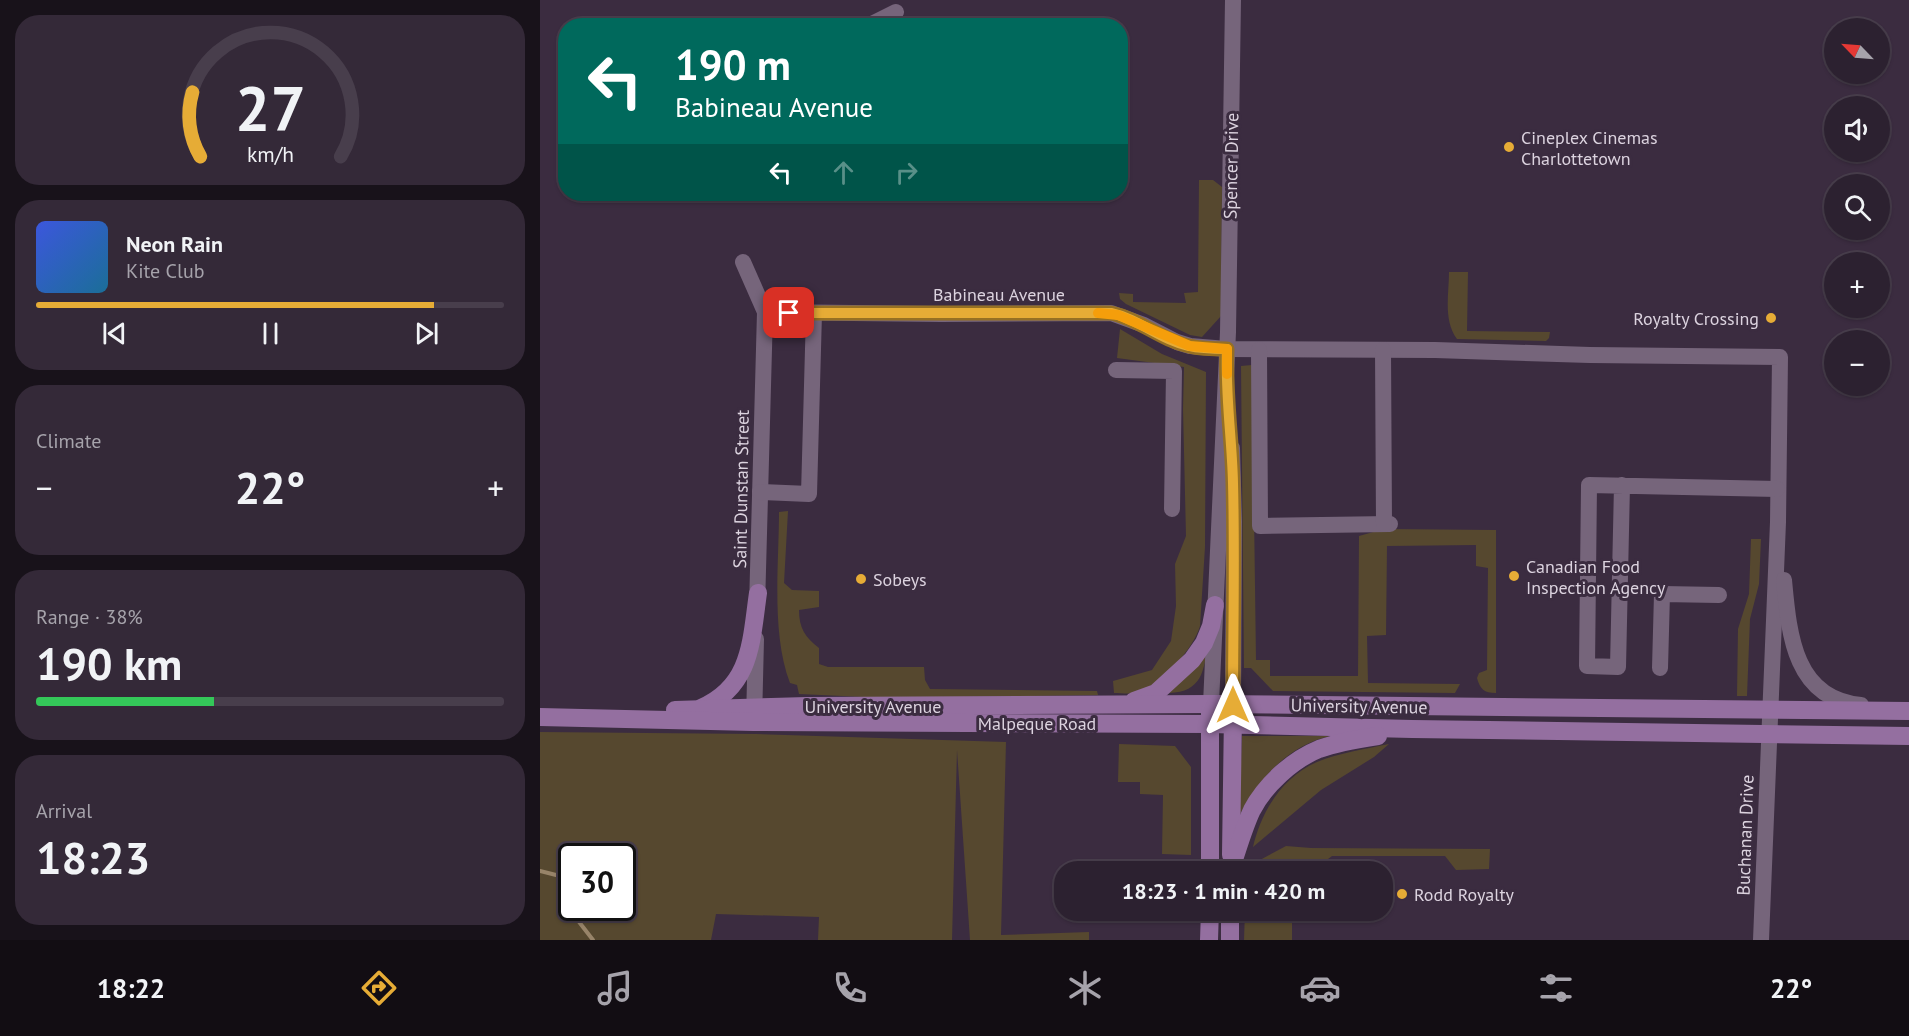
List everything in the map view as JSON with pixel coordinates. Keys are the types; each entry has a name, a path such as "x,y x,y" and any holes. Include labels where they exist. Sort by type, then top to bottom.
{"main road":[{"path":"697,709 714,702 734,683 747,661 758,593"},
{"path":"1077,706 1124,702 1156,693 1191,660 1204,643 1211,626 1215,605"},
{"path":"1210,861 1211,704"},
{"name":"University Avenue","path":"593,719 656,710 697,709 754,715 1211,704 1909,710"},
{"path":"1230,861 1233,705"},
{"name":"Malpeque Road","path":"540,717 593,719 754,715 1210,724"},
{"name":"University Avenue","path":"1210,724 1909,736"},
{"path":"1234,861 1257,801 1272,783 1296,763 1318,750 1344,742 1412,729"},
{"path":"1209,940 1210,921"},
{"path":"1230,921 1230,940"}],"street":[{"name":"Spencer Drive","path":"1226,358 1233,0"},
{"path":"884,18 896,12"},
{"name":"Saint Dunstan Street","path":"743,262 765,312 754,715"},
{"name":"Babineau Avenue","path":"765,312 1111,313 1144,325 1177,342 1226,358 1259,350 1435,350 1590,355 1780,357 1777,489"},
{"path":"760,492 809,494 814,313"},
{"path":"1259,350 1260,526 1387,524 1383,351"},
{"path":"1211,704 1226,358"},
{"path":"1226,358 1232,440 1234,522 1233,705"},
{"path":"1116,370 1174,371 1172,509"},
{"path":"1622,485 1618,667 1587,666 1589,484 1777,489 1778,522 1791,638 1796,657 1806,674 1825,693 1841,701 1909,710"},
{"name":"Buchanan Drive","path":"1761,940 1778,522"},
{"path":"1660,668 1662,594 1719,595"}],"shaded area":[{"path":"1199,180 1213,180 1222,187 1221,316 1202,337 1190,335 1126,304 1120,299 1119,293 1133,294 1133,302 1186,303 1184,293 1198,292"},
{"path":"1449,272 1468,272 1467,331 1550,332 1549,338 1546,341 1457,339 1448,315"},
{"path":"1120,329 1162,354 1206,372 1205,547 1200,626 1191,644 1168,672 1142,691 1128,694 1114,693 1113,681 1152,670 1171,641 1176,606 1175,564 1186,536 1184,367 1117,358"},
{"path":"1252,365 1256,660 1270,660 1270,676 1358,676 1359,536 1384,529 1496,530 1496,693 1483,690 1477,678 1479,673 1487,670 1488,568 1476,566 1476,545 1387,546 1386,635 1367,636 1368,683 1460,684 1455,693 1273,691 1251,668 1244,668 1241,366"},
{"path":"788,511 784,583 792,590 819,591 819,607 799,610 804,632 819,648 819,664 828,667 924,667 925,680 930,689 1097,691 1098,695 886,698 799,694 797,685 790,683 784,664 778,621 779,512"},
{"path":"1751,539 1761,539 1759,584 1750,619 1747,696 1737,696 1738,629 1749,594"},
{"path":"1208,643 1203,671 1195,684 1180,692 1169,693"},
{"path":"540,732 756,734 1006,742 1001,935 1089,932 1089,940 970,940 957,750 952,940 818,940 819,917 716,914 711,940 540,940"},
{"path":"1242,736 1330,736 1301,747 1276,766 1255,790 1239,816"},
{"path":"1119,744 1175,746 1191,767 1191,855 1162,854 1163,795 1140,794 1140,782 1118,782"},
{"path":"1389,744 1374,757 1321,790 1253,847 1261,821 1283,786 1293,777 1325,759"},
{"path":"1286,846 1490,849 1489,869 1456,870 1445,856 1332,856 1325,861 1258,861"},
{"path":"1245,921 1292,921 1292,940 1244,940"}],"waterway":[{"path":"540,871 558,876"},
{"path":"578,921 593,940"}],"slow traffic":[{"path":"1098,313 1118,315 1190,346 1227,349 1227,374"}],"place":[{"name":"Cineplex Cinemas Charlottetown","path":"1509,147"},
{"name":"Royalty Crossing","path":"1771,318"},
{"name":"Canadian Food Inspection Agency","path":"1514,576"},
{"name":"Sobeys","path":"861,579"},
{"name":"Rodd Royalty","path":"1402,894"}],"route":[{"path":"789,313 1111,313 1144,325 1177,342 1190,346 1227,349 1234,522 1233,705"}]}
